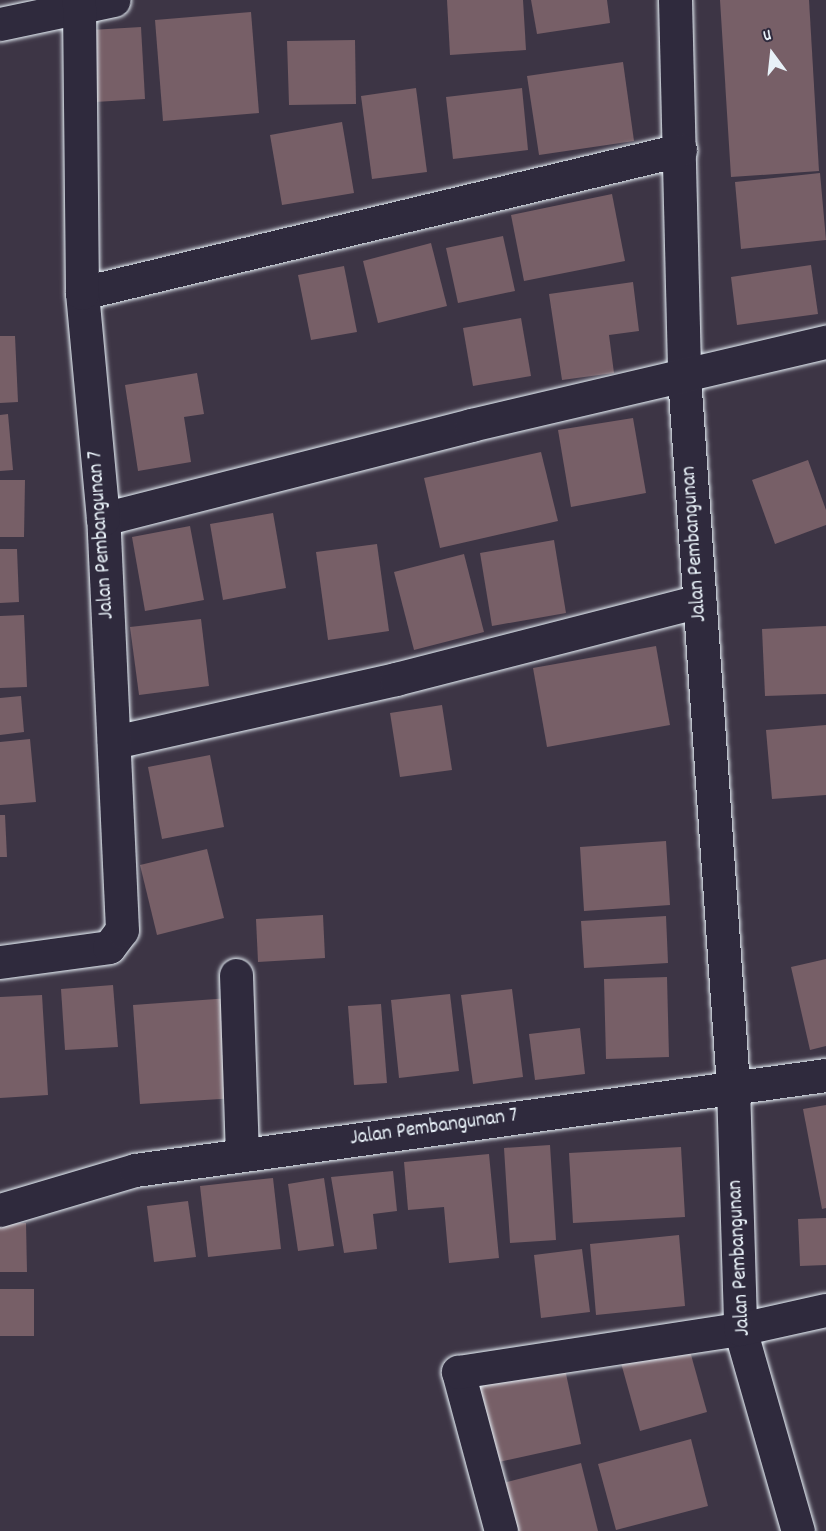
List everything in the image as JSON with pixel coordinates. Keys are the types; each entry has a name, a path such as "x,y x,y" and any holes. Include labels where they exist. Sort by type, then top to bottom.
{"street":[{"path":"0,24 79,4 114,0"},
{"name":"Jalan Pembangunan","path":"675,0 684,376 733,1086 740,1329 798,1531"},
{"name":"Jalan Pembangunan 7","path":"0,962 109,948 122,930 103,519 82,293 79,4"},
{"path":"82,293 680,150"},
{"path":"103,519 826,342"},
{"path":"114,742 396,679 699,601"},
{"path":"236,975 242,1155"},
{"path":"733,1086 826,1075"},
{"name":"Jalan Pembangunan 7","path":"0,1210 135,1170 733,1086"},
{"path":"501,1531 458,1372 740,1329 826,1310"}],"building":[{"path":"447,0 523,0 526,50 450,55"},
{"path":"531,0 607,0 610,23 537,34"},
{"path":"720,0 809,0 819,171 731,177"},
{"path":"251,12 259,113 163,121 155,20"},
{"path":"141,27 145,99 95,102 91,30"},
{"path":"355,40 356,104 289,105 287,41"},
{"path":"623,62 634,141 539,155 527,76"},
{"path":"416,88 427,172 372,179 361,96"},
{"path":"522,88 528,150 453,159 446,97"},
{"path":"342,122 354,193 282,205 270,135"},
{"path":"820,173 826,240 741,249 735,182"},
{"path":"612,194 625,261 524,281 511,215"},
{"path":"503,236 515,291 458,303 446,248"},
{"path":"431,243 447,306 378,323 363,261"},
{"path":"811,265 818,314 737,325 731,277"},
{"path":"344,266 357,332 311,340 298,275"},
{"path":"633,282 639,331 609,335 614,373 562,380 549,294"},
{"path":"521,318 531,376 473,386 463,328"},
{"path":"0,336 15,336 18,402 0,403"},
{"path":"197,373 204,414 184,417 191,462 138,471 125,385"},
{"path":"8,414 13,470 0,471 0,415"},
{"path":"633,418 646,493 571,507 558,430"},
{"path":"541,452 558,521 440,548 424,478"},
{"path":"808,460 826,510 826,525 775,544 752,480"},
{"path":"0,480 25,480 24,537 0,537"},
{"path":"273,513 286,588 223,600 210,524"},
{"path":"190,526 204,600 145,611 132,537"},
{"path":"554,540 566,613 492,626 480,553"},
{"path":"377,544 389,631 328,640 316,552"},
{"path":"0,549 17,549 19,602 0,603"},
{"path":"464,554 484,632 414,650 394,572"},
{"path":"24,615 27,687 0,688 0,616"},
{"path":"201,619 209,686 139,695 130,627"},
{"path":"826,626 826,694 765,696 762,629"},
{"path":"656,646 670,725 547,747 533,668"},
{"path":"21,696 24,732 0,735 0,698"},
{"path":"442,705 452,770 400,777 390,713"},
{"path":"826,725 826,795 772,799 766,730"},
{"path":"30,739 36,802 0,805 0,742"},
{"path":"210,755 224,827 162,839 148,767"},
{"path":"0,815 5,815 7,857 0,857"},
{"path":"666,841 670,905 584,911 580,847"},
{"path":"207,849 224,918 157,935 140,865"},
{"path":"323,915 325,958 258,962 256,919"},
{"path":"666,916 668,963 584,968 581,921"},
{"path":"826,959 826,1046 810,1050 791,967"},
{"path":"667,977 669,1057 606,1059 604,979"},
{"path":"113,985 118,1047 65,1050 61,989"},
{"path":"512,989 523,1077 473,1084 461,995"},
{"path":"450,994 459,1071 399,1078 391,1000"},
{"path":"42,995 48,1095 0,1098 0,997"},
{"path":"230,998 237,1098 140,1104 133,1005"},
{"path":"381,1004 387,1083 354,1085 348,1006"},
{"path":"580,1028 585,1074 535,1080 529,1034"},
{"path":"826,1105 826,1208 822,1209 803,1109"},
{"path":"550,1145 556,1240 510,1243 504,1148"},
{"path":"681,1147 685,1217 573,1223 569,1153"},
{"path":"489,1154 499,1258 449,1263 444,1207 408,1210 404,1162"},
{"path":"393,1171 397,1211 373,1214 377,1249 344,1253 331,1177"},
{"path":"273,1178 281,1249 208,1257 200,1186"},
{"path":"324,1178 334,1246 298,1251 288,1184"},
{"path":"188,1201 196,1257 154,1262 147,1206"},
{"path":"826,1218 826,1265 800,1266 798,1219"},
{"path":"26,1223 27,1272 0,1272 0,1224"},
{"path":"679,1235 685,1306 596,1315 590,1244"},
{"path":"582,1249 590,1312 541,1318 534,1255"},
{"path":"0,1289 34,1289 34,1336 0,1336"},
{"path":"688,1344 707,1412 640,1431 621,1363"},
{"path":"565,1369 581,1444 490,1464 474,1387"},
{"path":"691,1439 708,1506 616,1530 598,1464"},
{"path":"581,1463 598,1531 503,1531 491,1486"}]}
